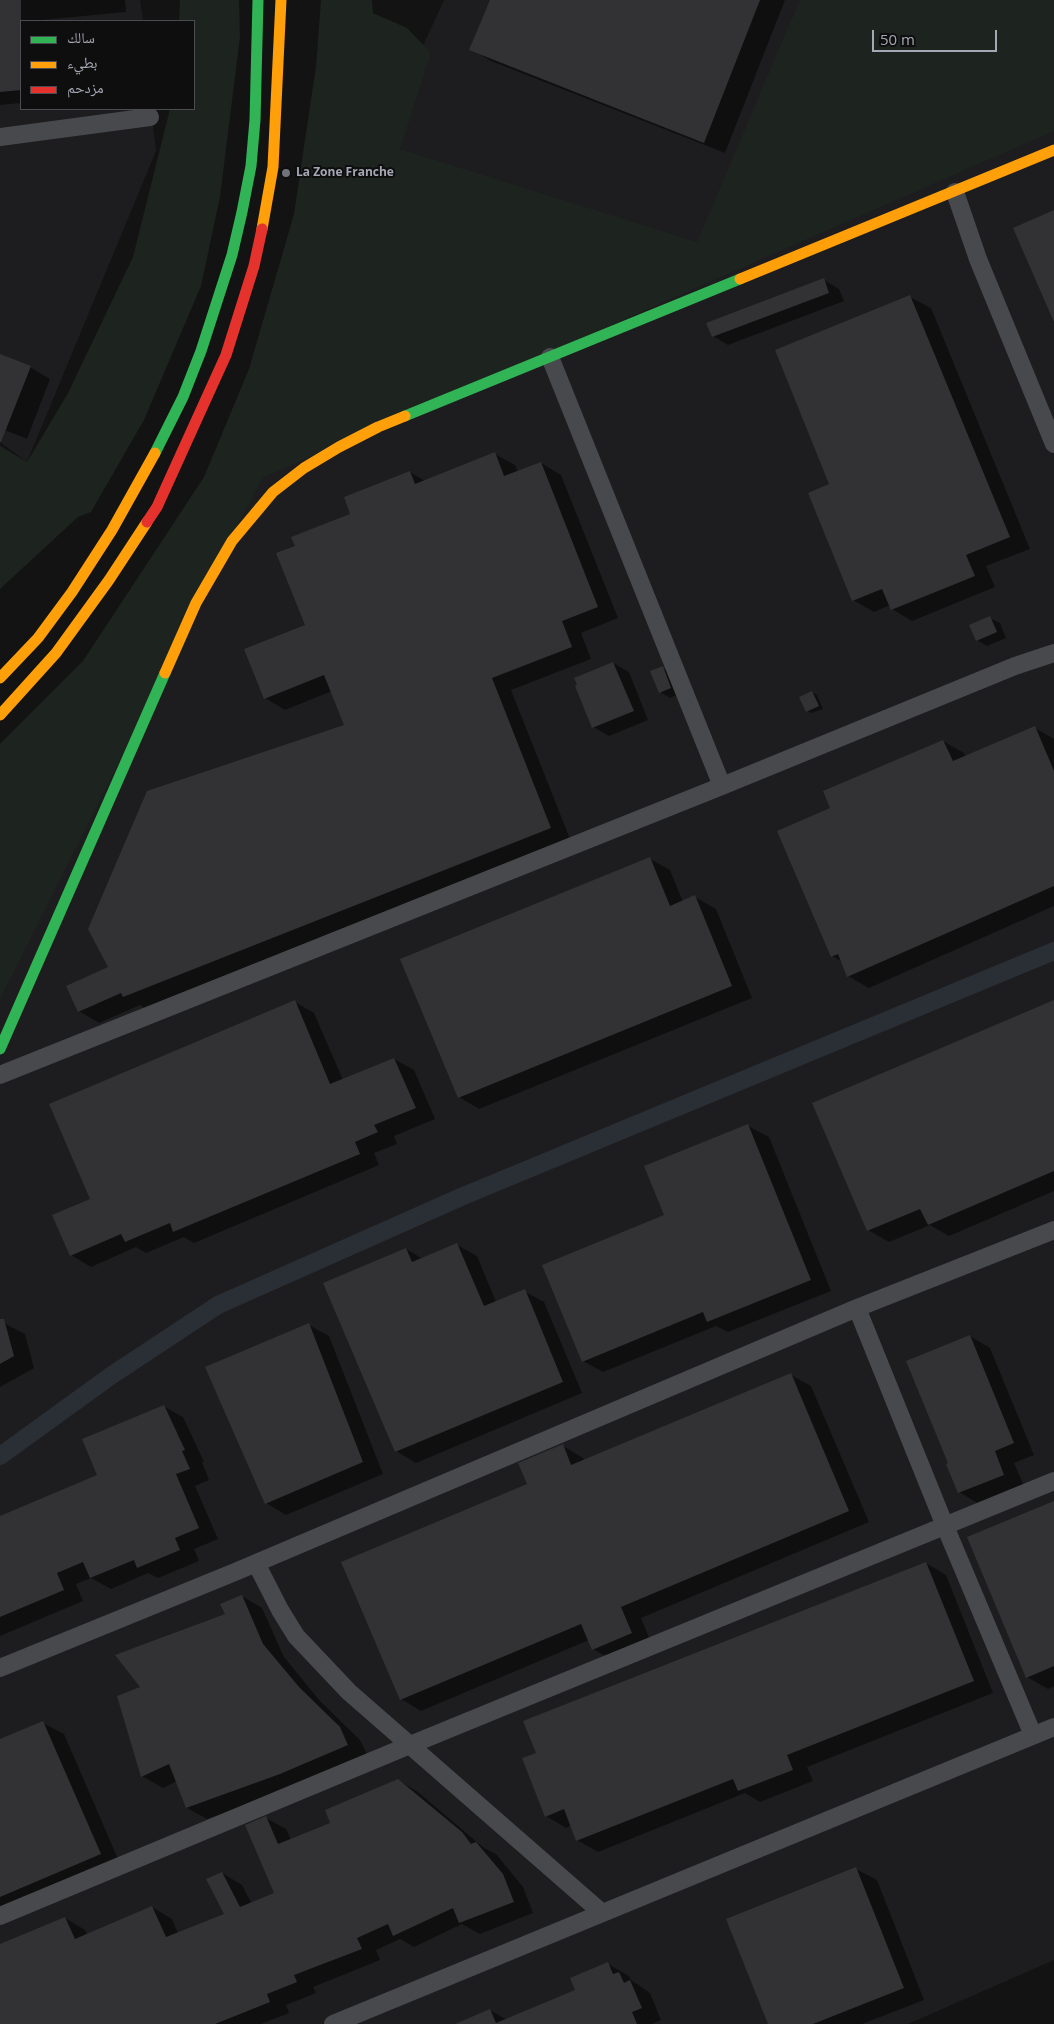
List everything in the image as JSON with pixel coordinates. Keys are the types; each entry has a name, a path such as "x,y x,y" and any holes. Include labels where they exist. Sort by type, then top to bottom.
{"main road":[{"path":"0,678 38,638 72,592 112,530 146,472 183,397 201,351 232,255 251,166 255,120 258,0"},
{"path":"0,715 56,653 109,580 157,507 226,355 254,266 274,167 281,0"},
{"path":"0,1049 196,603 232,541 250,517 273,492 304,468 378,427 1054,150"}],"street":[{"path":"0,137 150,117"},
{"path":"954,192 978,259 1054,444"},
{"path":"550,357 722,786"},
{"path":"0,1075 722,786 1015,666 1054,653"},
{"path":"0,1668 256,1563 857,1308 1054,1230"},
{"path":"857,1308 945,1526 1033,1735"},
{"path":"0,1916 410,1745 1054,1481"},
{"path":"256,1563 280,1610 296,1636 349,1692 601,1912"},
{"path":"332,2024 1054,1727"}],"shaded area":[{"path":"0,0 140,0 143,20 20,20 20,110 151,110 156,151 27,462 0,442"},
{"path":"180,0 239,0 240,37 220,197 201,286 144,420 91,512 78,517 0,589 0,446 27,462 68,393 133,257 170,110 195,110 195,20 179,20"},
{"path":"321,0 372,0 373,13 407,28 431,53 400,149 697,242 800,0 1054,0 1054,131 262,478 0,999 0,744 83,661 204,477 249,369 294,214 316,66"},
{"path":"444,0 1054,0 1054,1960 908,2024 0,2024 0,966"}],"building":[{"path":"0,0 21,0 20,90 0,92"},
{"path":"490,0 760,0 704,143 469,50"},
{"path":"1054,210 1054,322 1013,228"},
{"path":"824,278 829,293 712,337 706,323"},
{"path":"910,295 1010,537 966,555 975,576 891,610 882,589 852,601 808,493 829,484 775,350"},
{"path":"0,354 31,366 1,442 0,442"},
{"path":"495,452 504,476 541,462 598,607 562,621 572,647 492,678 551,828 123,997 121,993 78,1012 66,986 108,967 88,929 147,791 344,725 324,675 264,699 244,649 305,625 276,553 295,546 291,537 350,514 344,497 410,471 415,484"},
{"path":"990,616 997,632 976,641 969,625"},
{"path":"613,662 634,711 592,728 575,686 577,684 574,678"},
{"path":"663,666 671,688 659,693 650,671"},
{"path":"812,691 819,706 806,712 799,697"},
{"path":"1035,726 1054,771 1054,886 847,977 838,954 831,957 777,831 830,808 823,791 943,740 953,761"},
{"path":"650,857 670,906 695,895 732,986 458,1098 400,959"},
{"path":"295,1000 330,1084 394,1058 416,1108 374,1125 378,1132 355,1142 360,1154 173,1232 170,1223 125,1242 121,1234 70,1256 52,1215 90,1199 49,1104"},
{"path":"1054,1000 1054,1171 928,1225 920,1209 867,1231 812,1103"},
{"path":"748,1124 811,1280 707,1322 703,1312 582,1362 542,1265 664,1215 644,1166"},
{"path":"457,1243 484,1306 525,1289 563,1382 395,1452 323,1283 406,1248 412,1262"},
{"path":"0,1319 4,1319 14,1356 0,1364"},
{"path":"309,1323 363,1462 265,1504 205,1367"},
{"path":"970,1335 1014,1443 995,1451 1004,1475 958,1493 946,1464 948,1463 906,1361"},
{"path":"791,1373 849,1511 621,1607 632,1633 592,1650 581,1624 400,1700 341,1562 527,1484 518,1463 563,1444 571,1465"},
{"path":"164,1405 185,1450 182,1451 190,1469 176,1474 199,1528 175,1538 180,1550 137,1568 134,1560 90,1578 83,1562 57,1573 64,1590 0,1617 0,1516 97,1475 82,1439"},
{"path":"1054,1501 1054,1666 1026,1678 967,1537"},
{"path":"926,1562 974,1681 787,1755 793,1770 738,1791 733,1779 576,1841 564,1809 545,1817 522,1758 536,1753 523,1721"},
{"path":"242,1595 263,1644 299,1687 340,1727 348,1745 280,1774 186,1808 169,1764 141,1777 117,1696 140,1687 115,1655 225,1614 220,1604"},
{"path":"43,1721 101,1854 0,1897 0,1739"},
{"path":"398,1779 462,1832 471,1844 476,1842 503,1874 514,1902 459,1923 453,1908 393,1936 388,1924 357,1938 362,1949 294,1975 297,1982 267,1994 270,2002 215,2024 0,2024 0,1944 65,1917 75,1939 152,1906 166,1937 224,1914 206,1879 222,1872 240,1907 274,1893 245,1825 266,1816 278,1844 330,1823 325,1810"},
{"path":"856,1867 904,1988 813,2024 768,2024 726,1919"},
{"path":"608,1962 613,1974 619,1972 624,1983 630,1980 642,2008 632,2012 637,2024 455,2024 490,2009 496,2023 575,1990 570,1978"}],"waterway":[{"path":"0,1456 112,1375 218,1305 461,1197 1054,951"}],"traffic: fast":[{"path":"155,453 183,397 201,351 232,255 242,212 251,166 255,120 258,0"},
{"path":"405,416 740,279"},
{"path":"0,1049 165,673"}],"traffic: slow":[{"path":"262,229 273,167 281,0"},
{"path":"740,279 1054,150"},
{"path":"165,673 196,603 232,541 273,492 304,468 339,447 378,427 405,416"},
{"path":"0,678 38,638 72,592 112,530 155,453"},
{"path":"0,715 56,653 109,580 147,522"}],"traffic: jam":[{"path":"147,522 157,507 226,355 254,266 262,229"}],"place":[{"name":"La Zone Franche","path":"286,173"}]}
